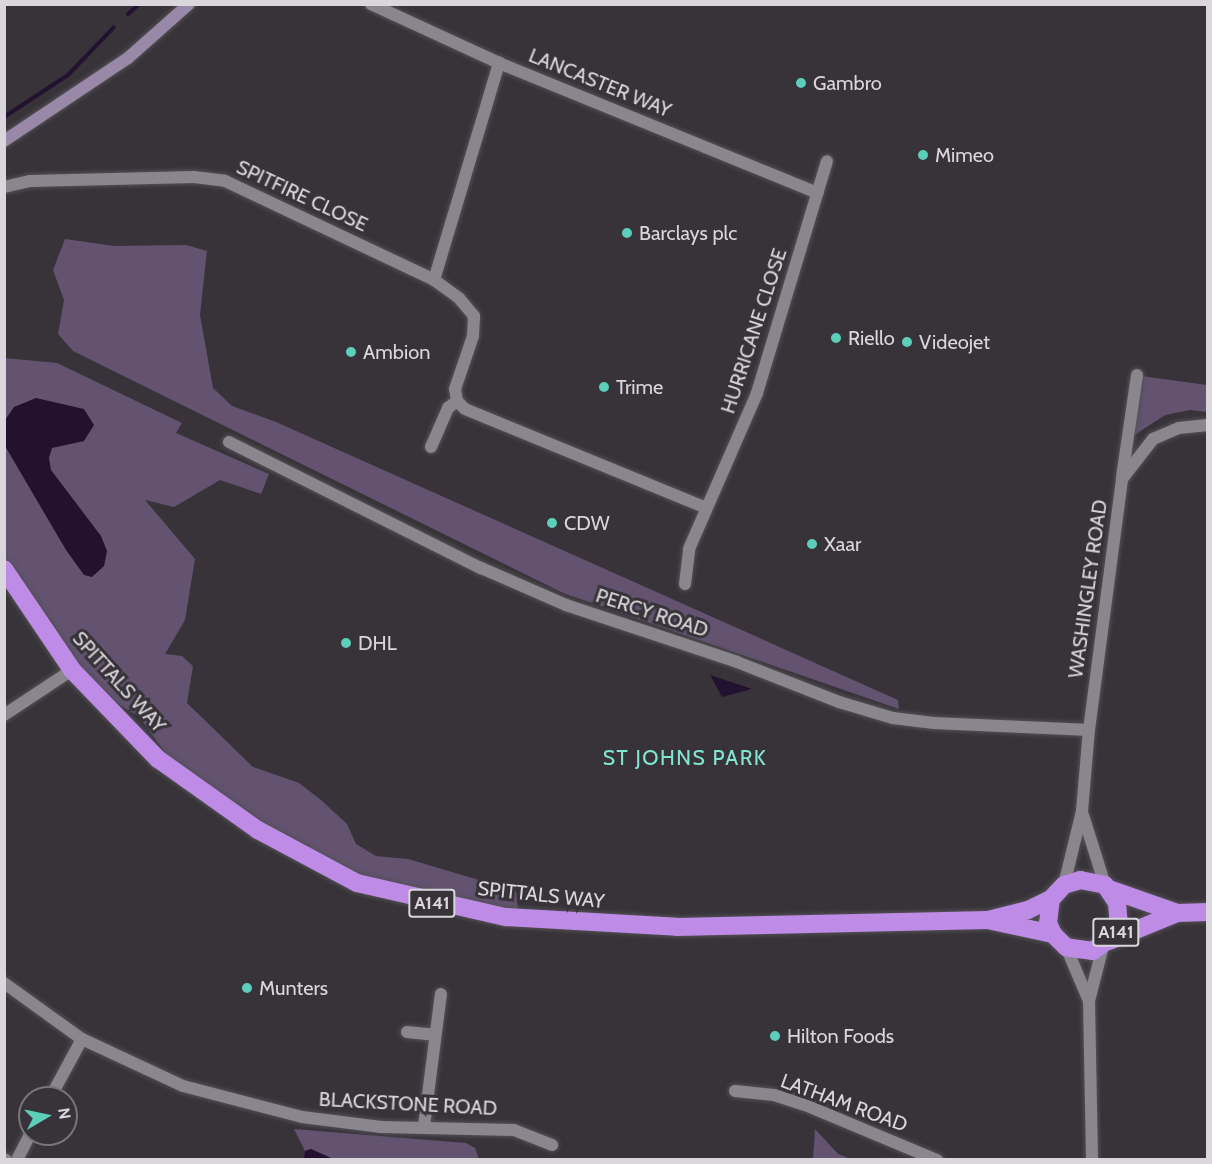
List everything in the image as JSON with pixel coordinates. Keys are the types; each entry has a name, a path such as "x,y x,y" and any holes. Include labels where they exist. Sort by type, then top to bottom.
{"highway":[{"name":"SPITTALS WAY","path":"4,569 72,670 158,759 258,830 357,883 461,909 586,925 677,927 988,920"},
{"name":"A141","path":"988,920 1023,912 1051,899 1064,885 1080,880 1107,887 1177,913"},
{"name":"A141","path":"1106,944 1120,915 1107,887"},
{"path":"1051,899 1048,923 1053,934"},
{"name":"A141","path":"988,920 1053,934 1066,947 1079,952 1106,944 1177,913 1208,912"}],"street":[{"path":"4,141 128,58 189,4"},
{"name":"LANCASTER WAY","path":"371,4 499,63 817,193"},
{"path":"434,280 499,63"},
{"name":"HURRICANE CLOSE","path":"685,584 689,549 754,401 827,161"},
{"name":"SPITFIRE CLOSE","path":"4,187 30,181 182,177 225,181 434,280 459,298 474,316 473,336 455,389 457,401 448,408 431,447"},
{"path":"1122,479 1137,375"},
{"path":"457,401 465,409 706,508"},
{"name":"WASHINGLEY ROAD","path":"1064,885 1082,811 1089,729 1122,479 1153,439 1179,428 1208,425"},
{"name":"PERCY ROAD","path":"229,442 481,568 566,605 737,662 839,702 893,718 924,722 1089,729"},
{"path":"4,714 72,670"},
{"name":"WASHINGLEY ROAD","path":"1082,811 1107,887"},
{"path":"1092,1160 1089,1001 1099,974 1106,944"},
{"path":"1066,947 1089,1001"},
{"name":"BLACKSTONE ROAD","path":"4,983 82,1039 183,1086 281,1113 381,1127 424,1126 514,1130 552,1144"},
{"path":"424,1126 441,994"},
{"path":"407,1032 434,1035"},
{"path":"57,1086 82,1039"},
{"name":"LATHAM ROAD","path":"735,1091 774,1095 810,1107 937,1160"},
{"path":"17,1160 24,1146"}],"shaded area":[{"path":"65,239 114,246 186,245 207,251 200,315 213,388 232,406 276,422 898,700 899,709 563,593 73,351 58,334 64,300 53,270"},
{"path":"5,358 57,363 182,423 176,433 269,474 261,494 220,480 174,507 145,500 195,559 185,620 165,654 182,656 193,666 187,703 253,767 299,783 321,800 347,824 356,844 376,856 408,859 516,891 519,919 362,880 298,845 171,760 139,717 109,698 74,661 5,561"},
{"path":"1141,376 1207,385 1207,412 1190,410 1165,415 1133,436"},
{"path":"36,398 84,409 94,425 84,441 52,448 49,458 51,470 101,536 107,551 104,566 92,577 84,575 66,550 5,446 5,420 14,407"},
{"path":"710,675 752,689 722,697"},
{"path":"294,1129 466,1143 475,1148 479,1159 333,1159 311,1149 305,1151"},
{"path":"815,1129 838,1154 851,1159 813,1159"},
{"path":"311,1149 333,1159 304,1159 305,1151"}],"waterway":[{"path":"128,14 139,4"},
{"path":"4,117 68,75 114,27"}],"place":[{"name":"Gambro","path":"801,83"},
{"name":"Mimeo","path":"923,155"},
{"name":"Barclays plc","path":"627,233"},
{"name":"Riello","path":"836,338"},
{"name":"Videojet","path":"907,342"},
{"name":"Ambion","path":"351,352"},
{"name":"Trime","path":"604,387"},
{"name":"CDW","path":"552,523"},
{"name":"Xaar","path":"812,544"},
{"name":"DHL","path":"346,643"},
{"name":"Munters","path":"247,988"},
{"name":"Hilton Foods","path":"775,1036"}],"district":[{"name":"ST JOHNS PARK","path":"685,758"}]}
